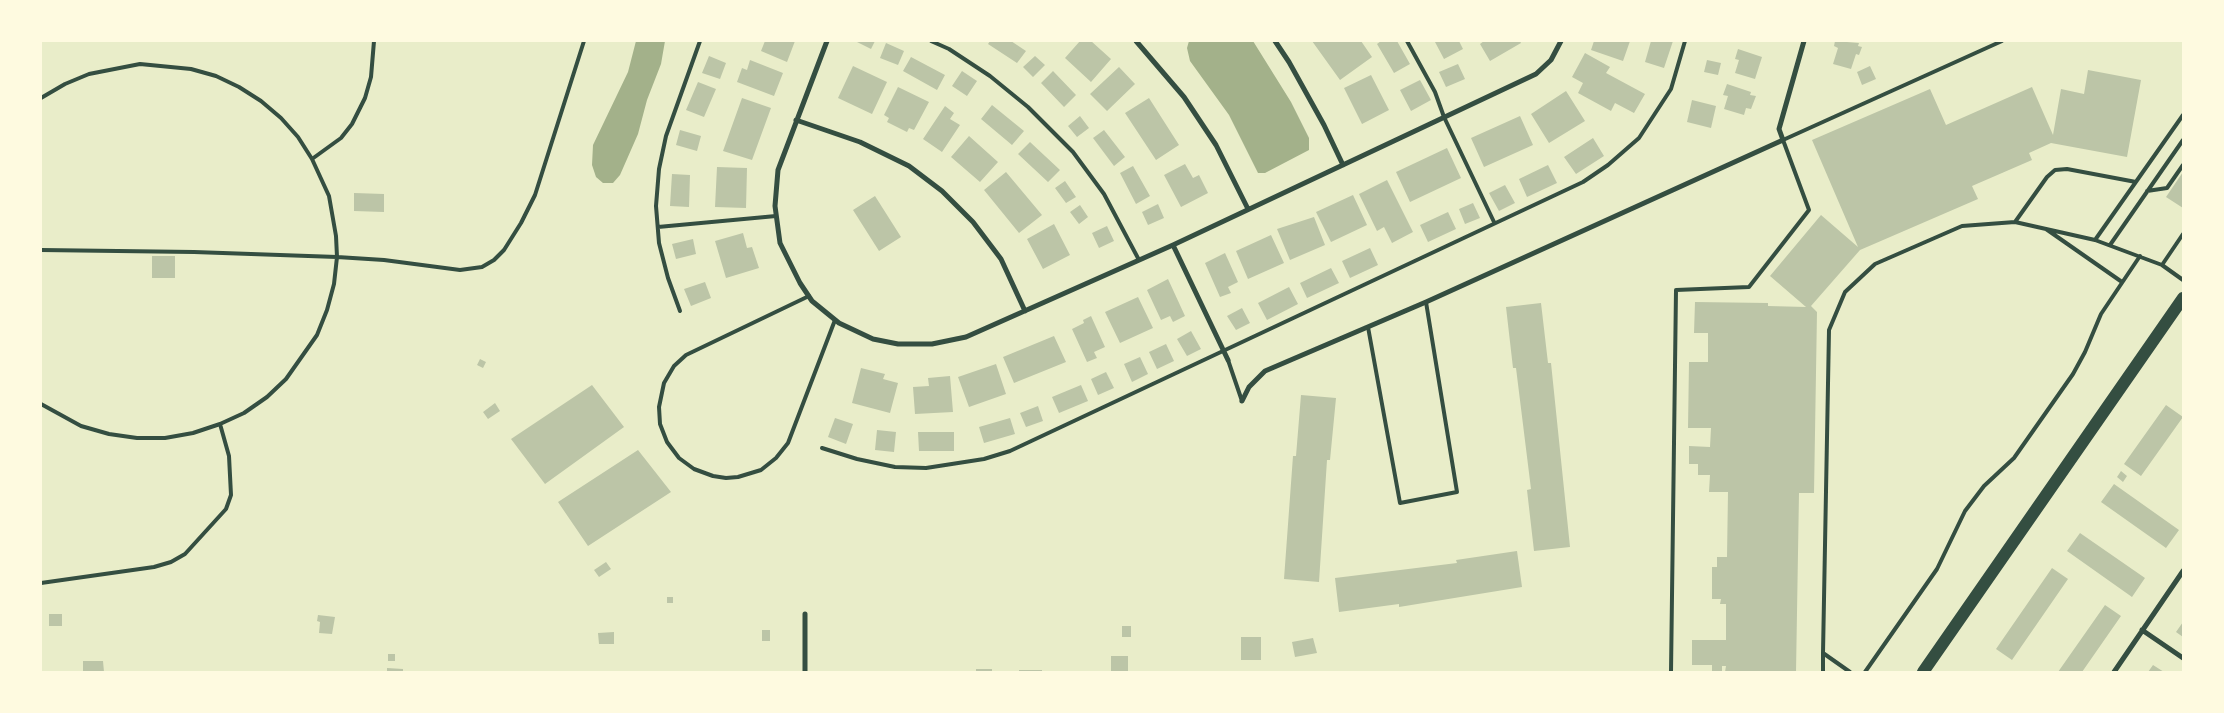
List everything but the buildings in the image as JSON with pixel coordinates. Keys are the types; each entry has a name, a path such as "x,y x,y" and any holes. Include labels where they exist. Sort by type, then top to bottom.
{"main road":[{"path":"1923,672 2183,298"}],"street":[{"path":"827,41 778,170 776,216 780,242 808,296 835,320 873,339 898,344 932,344 966,337 1173,245 1536,74 1551,60 1561,41"},
{"path":"1136,41 1184,97 1211,137 1248,210"},
{"path":"1275,41 1290,62 1324,124 1343,165"},
{"path":"1242,401 1249,387 1265,371 1426,302 1783,140 1779,129 1804,41"},
{"path":"796,120 860,142 901,162 942,191 973,222 1001,258 1025,311"},
{"path":"1173,245 1228,360"},
{"path":"2114,672 2183,571"},
{"path":"805,672 806,614"},
{"path":"2142,630 2183,658"}],"lane":[{"path":"312,159 341,138 352,124 365,98 371,77 374,41"},
{"path":"41,250 194,252 337,257 384,260 460,270 482,267 494,260 504,250 521,223 535,194 584,41"},
{"path":"680,311 668,278 656,206 659,169 666,136 700,41"},
{"path":"931,41 990,76 1028,107 1073,152 1104,194 1139,260"},
{"path":"1407,41 1435,92 1444,117 1494,222"},
{"path":"822,448 857,459 894,466 926,468 984,459 1010,451 1494,222 1583,182 1625,151 1638,138 1671,89 1685,41"},
{"path":"1671,672 1676,290 1749,287 1809,210 1783,140 2002,41"},
{"path":"41,98 65,84 114,67 148,64 191,69 216,76 261,101 298,137 312,159 330,203 336,236 337,257 328,310 317,335 303,358 286,379 267,397 244,413 193,433 165,438 137,438 108,434 81,426 41,404"},
{"path":"2095,240 2183,115"},
{"path":"2110,245 2183,140"},
{"path":"2147,192 2167,188 2183,165"},
{"path":"2015,222 2047,177 2056,170 2067,169 2136,182"},
{"path":"658,227 776,216"},
{"path":"1823,672 1829,330 1845,292 1875,264 1962,226 2015,222 2110,245 2162,265 2183,280"},
{"path":"2042,227 2122,282"},
{"path":"2162,265 2183,234"},
{"path":"1865,672 1937,569 1961,519 1978,493 2014,458 2073,374 2085,352 2097,319 2140,256"},
{"path":"808,296 686,354 674,366 664,383 659,404 660,424 667,442 679,458 694,469 713,476 726,478 738,477 761,470 776,458 788,443 835,320"},
{"path":"1368,327 1400,503 1457,492 1426,302"},
{"path":"1228,360 1242,401"},
{"path":"41,582 154,567 170,562 185,554 226,509 231,495 229,456 220,424"},
{"path":"1823,653 1850,672"}],"shaded area":[{"path":"636,41 665,41 661,64 647,100 638,134 620,175 613,183 603,183 596,177 592,165 593,145 628,72"},
{"path":"1189,41 1253,41 1291,102 1309,138 1309,150 1265,173 1258,173 1229,115 1190,61 1187,48"}]}
